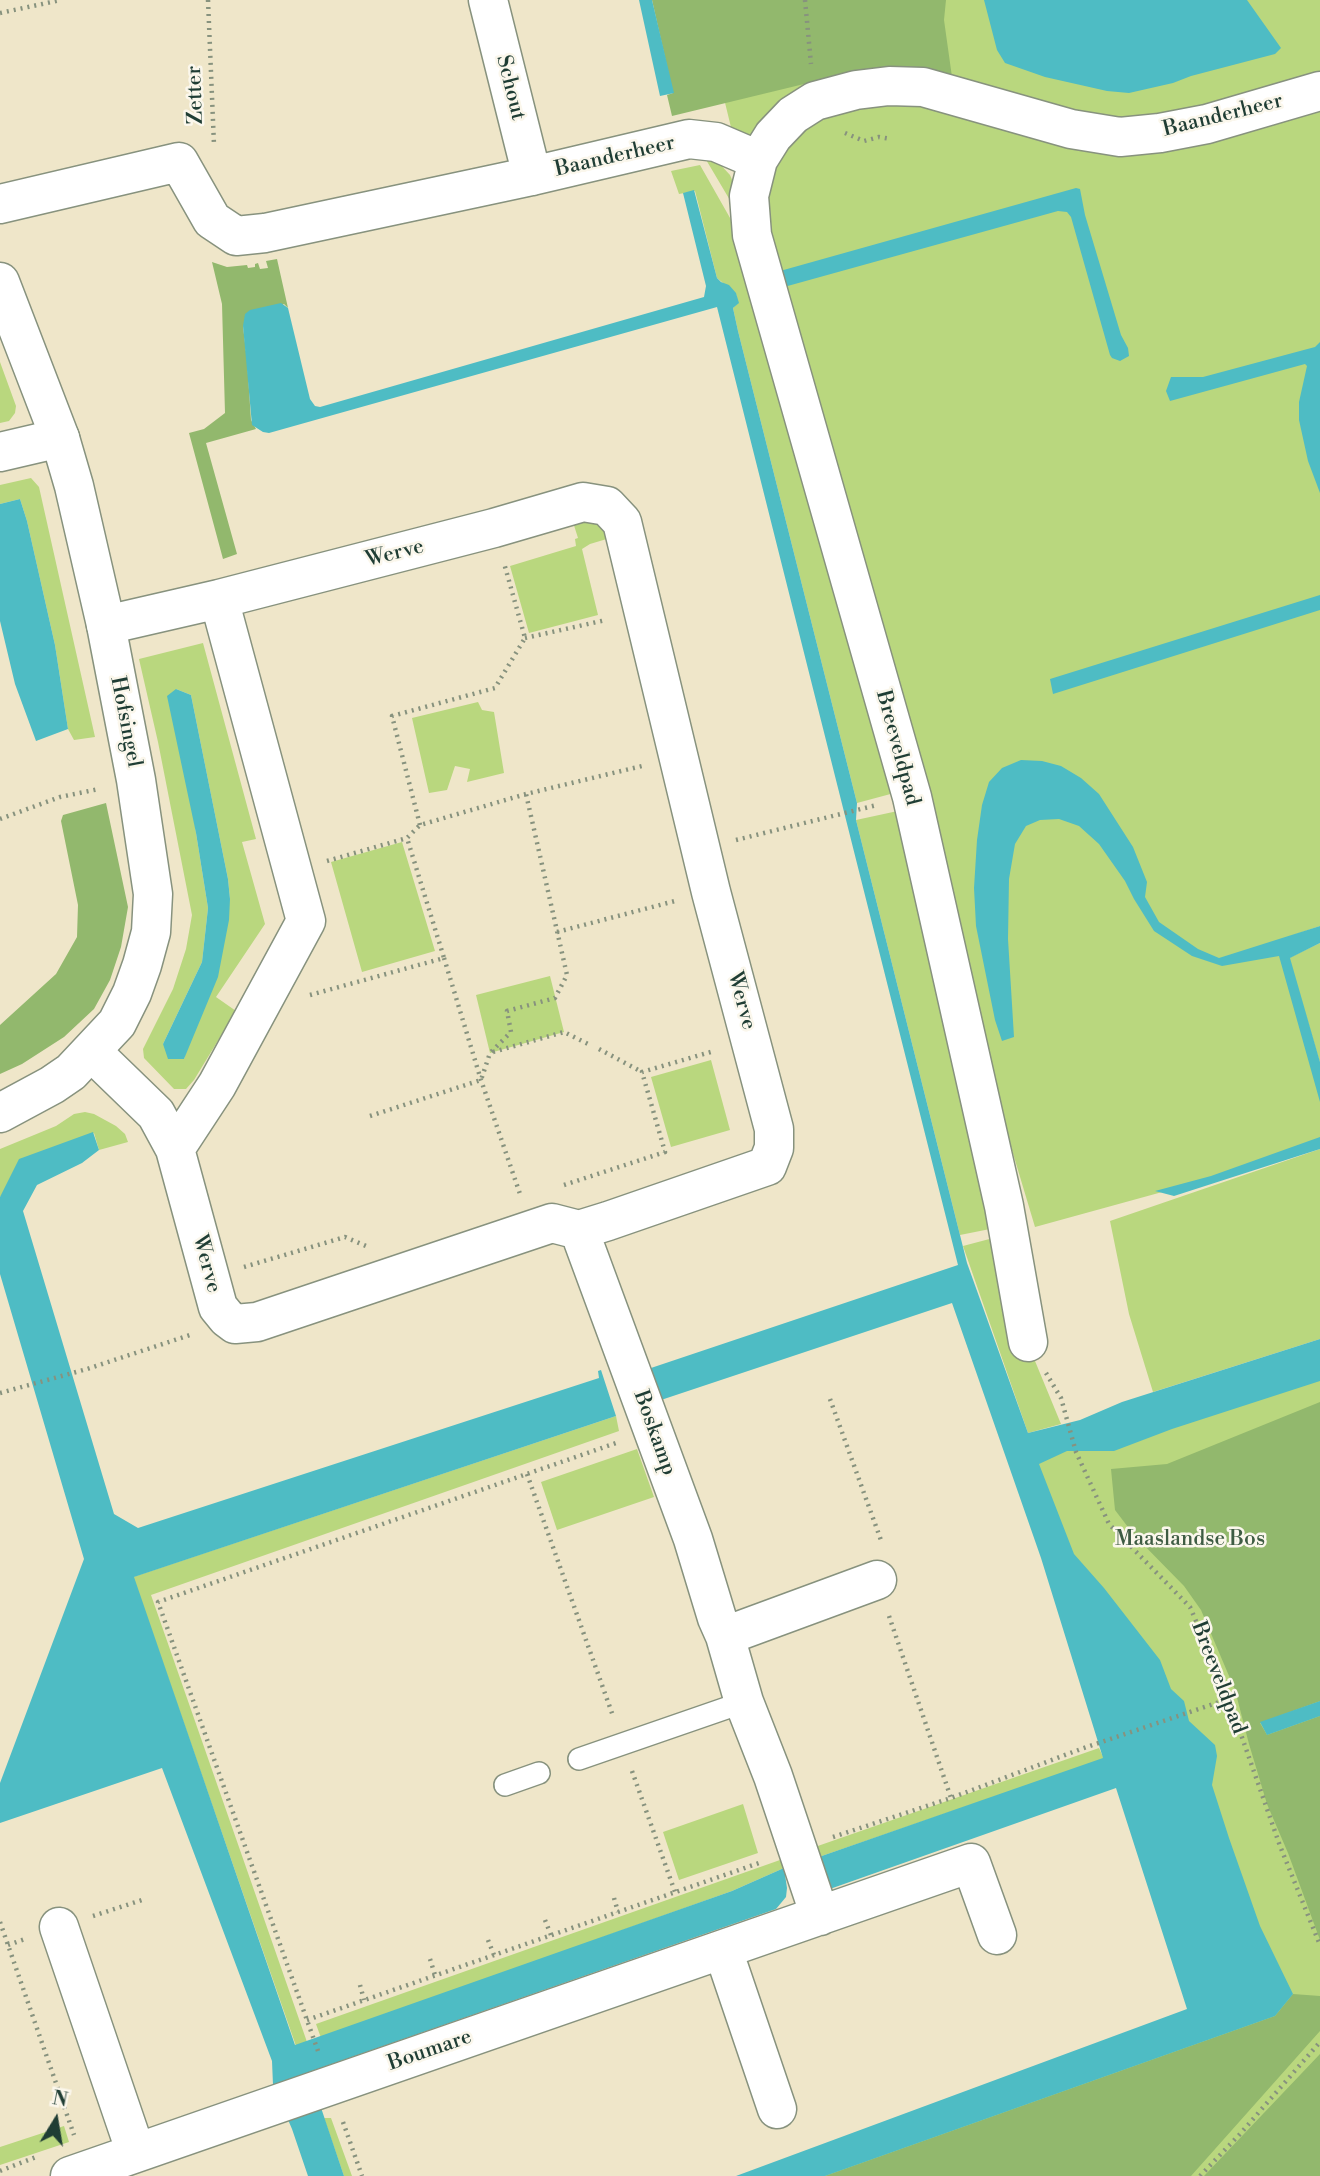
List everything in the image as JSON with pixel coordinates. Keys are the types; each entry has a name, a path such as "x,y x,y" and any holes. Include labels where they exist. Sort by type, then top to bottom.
{"street":[{"name":"Schout","path":"488,0 532,176"},
{"name":"Baanderheer","path":"179,162 212,220 236,236 265,233 532,176 689,139 716,142 758,160 773,136 793,115 815,102 856,90 889,86 923,87 1071,129 1120,137 1207,124 1320,91"},
{"name":"Breeveldpad","path":"758,160 749,196 752,235 912,797 1004,1206 1028,1342"},
{"path":"0,204 179,162"},
{"name":"Hofsingel","path":"0,282 60,438 74,486 106,625 136,780 153,894 151,932 142,965 117,1023 71,1072 0,1113"},
{"path":"0,452 60,438"},
{"name":"Werve","path":"92,1052 156,1114 175,1149 218,1307 235,1324 257,1322 552,1223 579,1230 766,1167 774,1148 774,1129 701,849 622,522 607,506 583,502 494,528 219,599 106,625"},
{"path":"175,1149 217,1085 306,922 219,599"},
{"name":"Boskamp","path":"579,1230 693,1539 744,1702 773,1776 820,1916"},
{"path":"725,1636 877,1580"},
{"name":"Boumare","path":"74,2159 124,2163 280,2103 971,1863 997,1935"},
{"path":"60,1927 124,2163"},
{"path":"723,1950 778,2109"}],"lane":[{"path":"579,1759 744,1702"},
{"path":"505,1785 538,1773"}],"path":[{"path":"0,13 61,0"},
{"name":"Zetter","path":"179,162 214,151 208,0"},
{"path":"805,0 815,102"},
{"path":"494,528 525,638"},
{"path":"421,825 392,716 495,688 525,638 642,611"},
{"path":"293,871 407,838 421,825 526,794 678,757"},
{"path":"0,819 60,797 136,780"},
{"path":"481,1080 490,1053 511,1032 507,1010 555,998 567,975 526,794"},
{"path":"701,849 867,807"},
{"path":"407,838 481,1080 521,1199"},
{"path":"557,932 712,891"},
{"path":"257,1009 444,958"},
{"path":"490,1053 564,1032 588,1044"},
{"path":"598,1049 642,1072 752,1040"},
{"path":"560,1186 665,1152 642,1072"},
{"path":"370,1116 481,1080"},
{"path":"209,1278 345,1237 371,1248"},
{"path":"0,1393 87,1369 193,1334 227,1318"},
{"name":"Breeveldpad","path":"1061,1398 1076,1452 1109,1524 1190,1607 1228,1699 1280,1846 1320,1945"},
{"path":"653,1430 158,1602 307,2020 951,1798 1228,1699"},
{"path":"527,1474 675,1892"},
{"path":"614,1898 618,1912"},
{"path":"545,1920 551,1935"},
{"path":"0,1922 74,2159"},
{"path":"488,1940 494,1955"},
{"path":"430,1959 435,1975"},
{"path":"360,1985 364,2000"},
{"path":"1200,2176 1320,2042"},
{"path":"323,2088 362,2176"}],"green space":[{"path":"652,0 946,0 944,20 952,77 899,68 866,69 672,116 667,95 673,93"},
{"path":"700,0 1320,0 1320,926 1279,940 1320,1081 1320,1141 1224,1175 1035,1227 898,792 857,803 738,331 733,308 738,303 736,294 717,278 695,191 679,194 671,171 700,165 738,232 747,193"},
{"path":"705,158 718,162 730,175 734,184 734,207"},
{"path":"277,259 288,308 284,304 243,326 251,420 256,429 206,443 237,554 223,559 189,433 204,429 225,413 222,304 212,262 227,267 247,265 248,268 255,267 258,263 260,269 268,268 266,261"},
{"path":"0,362 16,406 9,421 0,423"},
{"path":"31,478 39,487 95,737 74,740 68,729 55,645 27,521 20,499 0,504 0,485"},
{"path":"571,516 596,519 610,538 582,549 598,615 529,633 510,566 576,546 575,539 578,538"},
{"path":"203,643 256,839 242,842 265,924 216,997 236,1011 186,1089 174,1089 144,1058 143,1049 173,989 186,949 192,915 139,659","holes":["176,689 191,695 230,899 184,1059 163,1044 202,962 208,908"]},
{"path":"478,702 482,710 494,712 504,773 467,782 470,769 455,766 447,790 429,793 412,718"},
{"path":"106,803 128,907 121,947 110,980 94,1009 64,1037 22,1064 0,1074 0,1025 56,974 77,937 78,905 61,821 63,815"},
{"path":"907,809 995,1228 960,1235 856,820"},
{"path":"402,842 435,951 362,972 331,862"},
{"path":"1320,943 1320,1063 1289,958"},
{"path":"550,976 564,1032 490,1053 476,995"},
{"path":"711,1060 730,1130 671,1147 651,1077"},
{"path":"85,1112 116,1126 125,1134 128,1142 99,1150 94,1133 0,1197 0,1149 56,1126 74,1114"},
{"path":"1320,1149 1320,1339 1153,1392 1129,1314 1110,1221"},
{"path":"997,1237 1029,1360 1035,1361 1061,1424 1028,1433 963,1246"},
{"name":"Maaslandse Bos","path":"1320,1360 1320,2176 770,2176 1207,2014 1028,1453"},
{"path":"1320,1402 1320,1701 1260,1723 1267,1735 1320,1716 1320,1940 1267,1804 1235,1690 1201,1610 1184,1586 1134,1535 1115,1510 1111,1469 1167,1464"},
{"path":"616,1416 619,1431 151,1595 307,2042 296,2046 133,1577"},
{"path":"637,1449 654,1497 557,1530 541,1482"},
{"path":"1099,1748 1104,1759 816,1858 812,1848"},
{"path":"743,1804 758,1853 679,1880 663,1832"},
{"path":"780,1860 784,1868 732,1891 321,2038 316,2024"},
{"path":"1293,1994 1320,1996 1320,2031 1191,2176 825,2176 1275,2016"},
{"path":"1320,2054 1320,2176 1204,2176"},
{"path":"324,2118 331,2118 352,2176 344,2176"},
{"path":"64,2126 69,2142 0,2165 0,2147"}],"water":[{"path":"639,0 652,0 674,93 660,96"},
{"path":"984,0 1247,0 1281,48 1275,54 1173,83 1129,93 1107,91 1045,77 1005,63 997,50"},
{"path":"1080,189 1085,215 1121,335 1128,348 1129,356 1120,361 1110,355 1071,217 1067,212 1058,211 784,287 780,271"},
{"path":"694,190 717,278 729,285 736,293 739,303 733,308 738,331 857,803 856,820 967,1263 1028,1433 1080,1420 1122,1402 1320,1339 1320,1381 1172,1429 1114,1451 1067,1451 1039,1464 1074,1554 1160,1660 1171,1689 1184,1701 1189,1721 1215,1745 1217,1756 1212,1785 1260,1926 1293,1994 1275,2016 825,2176 736,2176 1187,2009 1116,1788 827,1890 816,1858 1103,1758 1041,1558 952,1303 658,1401 648,1369 958,1265 717,307 269,433 252,425 243,326 245,314 250,310 281,303 288,308 310,399 315,406 320,407 704,297 706,286 683,193"},
{"path":"1320,342 1320,493 1308,461 1299,420 1299,402 1307,366 1305,364 1170,401 1166,391 1171,377 1203,377 1315,347"},
{"path":"20,499 55,645 68,729 36,741 15,684 0,621 0,504"},
{"path":"1320,595 1320,610 1053,694 1050,679"},
{"path":"176,689 191,695 230,899 229,920 218,977 184,1059 168,1059 163,1044 202,962 208,908 196,833 167,696"},
{"path":"1021,760 1042,761 1061,766 1081,778 1099,794 1133,847 1147,882 1145,897 1159,922 1198,949 1219,958 1320,926 1320,943 1290,958 1320,1062 1320,1102 1279,956 1222,966 1192,956 1154,931 1125,881 1099,844 1079,826 1059,819 1040,820 1026,826 1015,844 1009,879 1008,939 1014,1037 1002,1041 995,1020 976,926 974,888 977,840 982,805 989,782 1002,768"},
{"path":"93,1132 99,1150 82,1163 37,1185 23,1211 114,1514 138,1528 599,1378 598,1371 601,1370 616,1416 134,1577 295,2045 732,1891 784,1868 786,1897 776,1909 309,2072 344,2176 308,2176 273,2085 272,2061 162,1768 0,1823 0,1783 84,1559 0,1274 0,1197 19,1159"},
{"path":"1320,1137 1320,1149 1174,1196 1155,1191 1211,1176"},
{"path":"1320,1701 1320,1716 1267,1735 1260,1722"}]}
